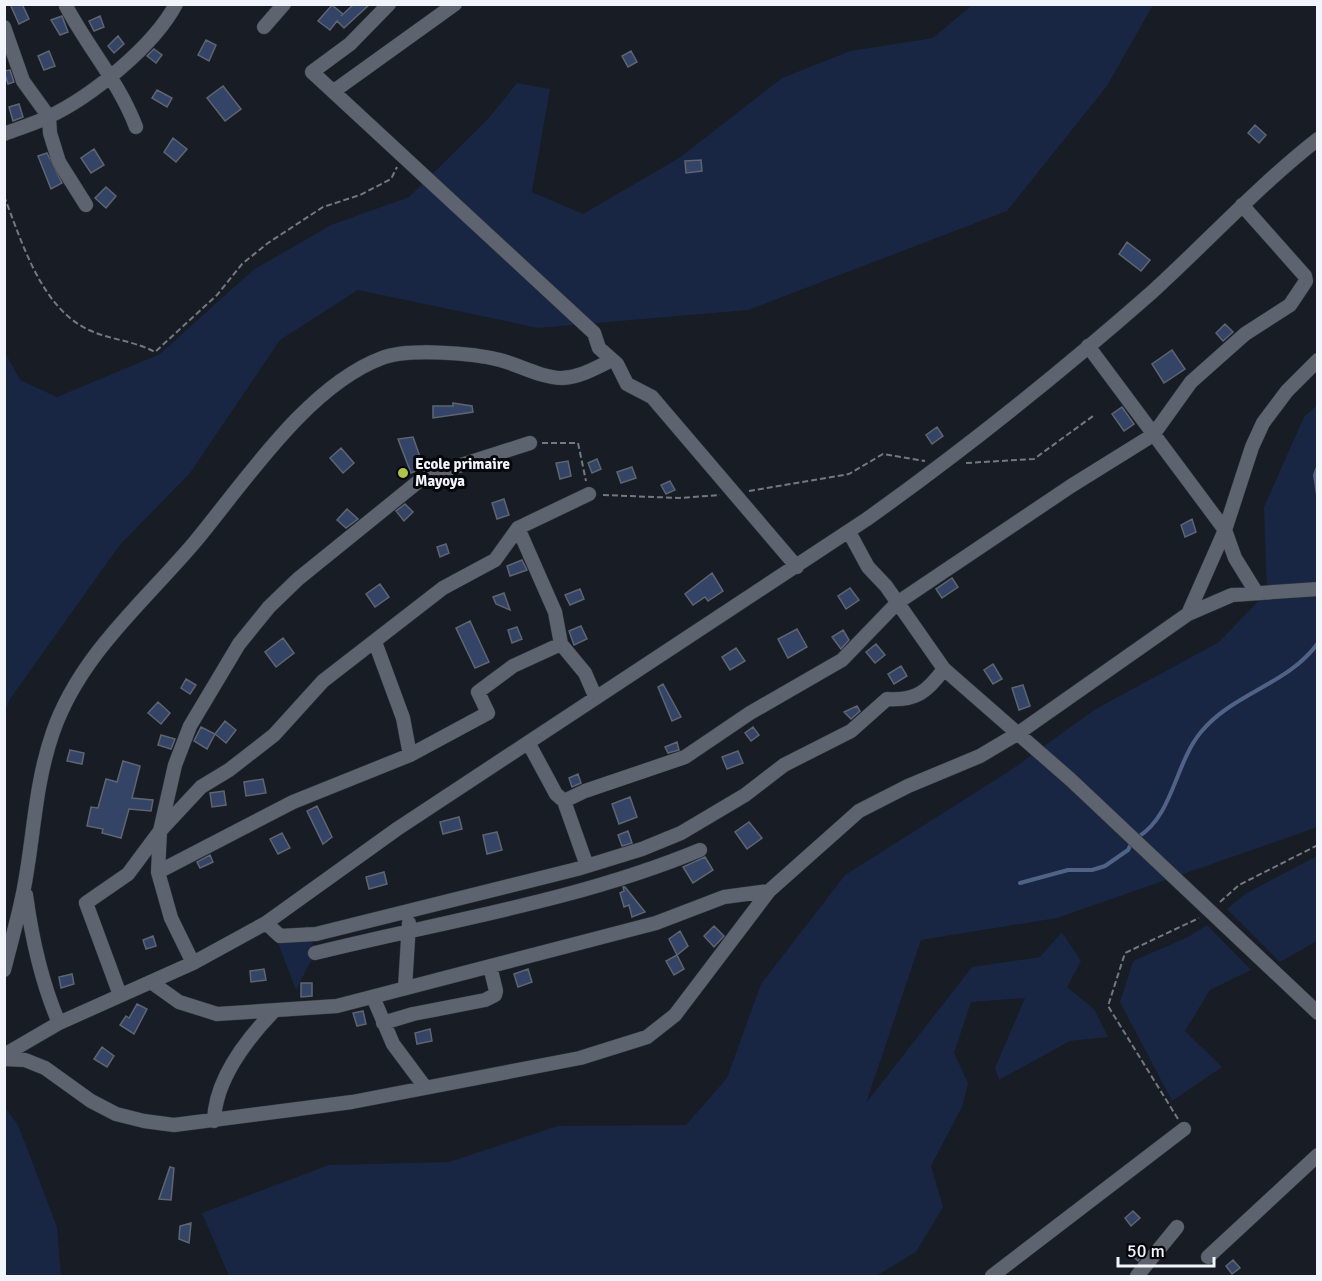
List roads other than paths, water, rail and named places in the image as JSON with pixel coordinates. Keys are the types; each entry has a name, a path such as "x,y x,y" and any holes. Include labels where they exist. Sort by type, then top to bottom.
{"street":[{"path":"4,134 49,117 111,76 166,22 176,4"},
{"path":"264,27 284,4"},
{"path":"389,4 350,44 312,72 403,153 471,221 594,333 599,348 612,360 627,384 652,398 797,567"},
{"path":"334,91 455,4"},
{"path":"66,6 79,30 126,101 136,127"},
{"path":"4,27 23,81 49,117 50,133 59,162 86,205"},
{"path":"4,1055 59,1023 193,963 266,922 397,829 529,744 595,696 849,532 943,465 1088,346 1187,260 1242,205 1317,139"},
{"path":"564,801 585,791 685,757 750,713 842,660 897,603 1071,486 1153,435 1191,382 1245,334 1290,305 1306,281 1305,276 1242,205"},
{"path":"1088,346 1225,530 1235,558 1256,592"},
{"path":"4,970 25,887 42,770 53,731 83,669 107,638 195,542 232,493 272,448 345,376 384,357 413,352 498,360 558,378 581,376 612,360"},
{"path":"1188,614 1225,530 1252,447 1263,423 1287,391 1317,360"},
{"path":"193,963 171,918 159,872 160,831 175,765 190,726 239,644 269,607 298,579 424,477 530,443"},
{"path":"120,995 86,903 128,873 160,831 201,787 229,770 273,735 323,681 443,588 495,560 518,528 589,494"},
{"path":"518,528 555,612 561,644 585,673 595,696"},
{"path":"849,532 868,567 886,586 944,669 1071,780 1317,1013"},
{"path":"4,1059 25,1060 45,1068 91,1101 116,1114 144,1122 174,1125 352,1102 580,1058 647,1037 675,1015 769,891 859,811 908,786 980,756 1017,734 1188,614 1226,597 1256,592 1317,589"},
{"path":"375,642 403,718 410,755"},
{"path":"159,872 293,802 410,755 488,713 478,692 502,673 535,654 561,644"},
{"path":"266,922 280,936 316,934 412,912 587,866 642,849 701,822 745,795 784,765 851,732 887,699 906,701 930,687 944,669"},
{"path":"529,744 556,794 564,801 587,866"},
{"path":"315,953 567,895 642,873 700,850"},
{"path":"25,887 34,951 59,1023"},
{"path":"151,982 179,1002 217,1014 337,1006 656,923 724,897 769,891"},
{"path":"405,988 408,930 412,912"},
{"path":"383,1023 413,1014 485,1000 495,995 490,966"},
{"path":"373,997 401,1058 425,1087"},
{"path":"214,1121 219,1096 234,1064 252,1035 273,1012"},
{"path":"992,1276 1184,1129"},
{"path":"1208,1257 1317,1155"},
{"path":"1137,1276 1177,1227"}],"waterway":[{"path":"1318,467 1315,475 1318,495"},
{"path":"1138,837 1150,828 1159,816 1185,759 1201,732 1229,707 1292,669 1318,643"},
{"path":"1020,883 1068,870 1092,870 1105,866 1128,850 1132,842"}],"place":[{"name":"Ecole primaire Mayoya","path":"403,473"}]}
